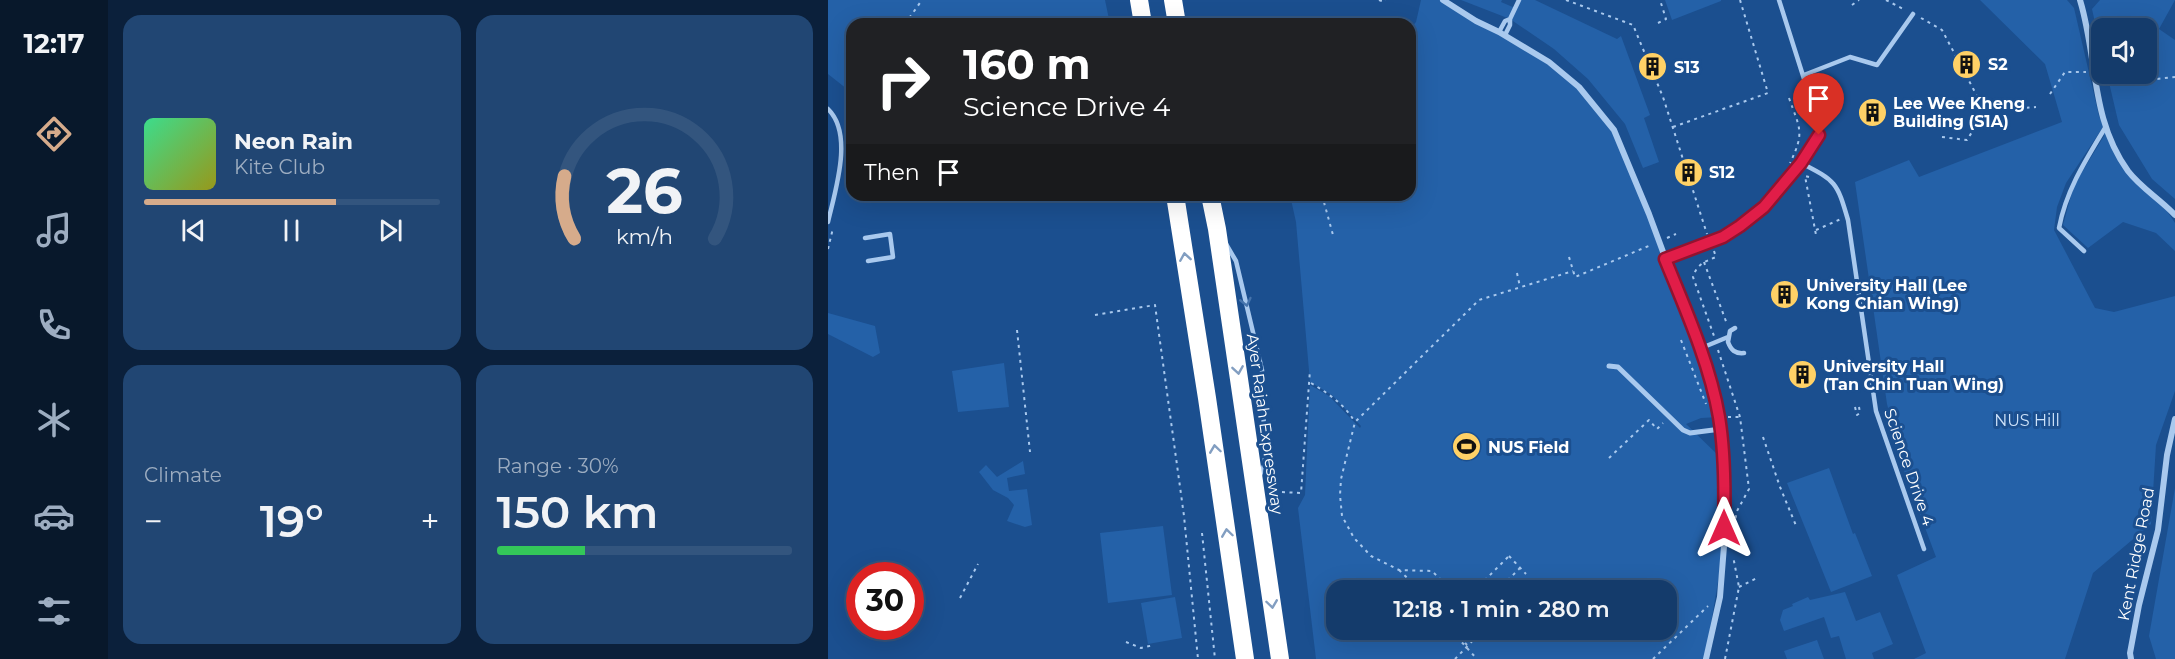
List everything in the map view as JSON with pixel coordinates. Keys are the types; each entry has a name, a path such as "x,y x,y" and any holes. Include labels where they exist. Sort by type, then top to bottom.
{"highway":[{"path":"1139,0 1142,18"},
{"path":"1173,0 1176,18"},
{"path":"1176,201 1245,659"},
{"name":"Ayer Rajah Expressway","path":"1211,201 1280,659"}],"street":[{"path":"1443,0 1476,21 1502,33 1569,77 1614,130 1645,203 1699,349 1715,399 1720,429 1725,510 1724,546 1720,597 1706,659"},
{"path":"2080,0 2088,26 2091,49"},
{"path":"2096,84 2105,128 2119,157 2130,173 2151,195 2175,215"},
{"path":"1609,366 1618,367 1683,430 1690,433 1720,429"},
{"name":"Kent Ridge Road","path":"2131,659 2130,652 2139,605 2158,530 2175,419"}],"lane":[{"path":"1502,33 1505,21 1510,19 1519,0"},
{"path":"1779,0 1805,82"},
{"path":"1804,75 1850,57 1877,65 1913,14"},
{"path":"828,109 833,114 840,130 842,153 828,222"},
{"path":"1665,259 1723,237 1764,207 1801,163 1819,135 1814,115"},
{"path":"2084,251 2059,228 2062,210 2072,184 2105,128"},
{"name":"Science Drive 4","path":"1801,163 1828,177 1836,186 1843,203 1848,220 1876,411 1924,549"},
{"path":"865,238 890,234 893,257 868,261"},
{"path":"1699,349 1731,332"},
{"path":"1731,332 1728,342 1734,351 1739,354 1744,353"}],"path":[{"path":"910,18 922,0"},
{"path":"1379,0 1384,2 1385,0"},
{"path":"1566,0 1633,25 1663,97 1716,257 1696,268 1694,277 1740,417 1749,489 1737,511 1733,530"},
{"path":"1658,23 1666,19 1660,0"},
{"path":"1672,127 1768,93 1740,0"},
{"path":"1852,5 1859,0"},
{"path":"1886,0 1942,30 1984,111"},
{"path":"2050,94 2065,72 2091,72"},
{"path":"2157,79 2175,77"},
{"path":"1789,98 1800,129 1800,142 1790,164"},
{"path":"1984,111 2036,107"},
{"path":"1942,137 1967,140 1984,111"},
{"path":"1815,179 1804,176 1816,236"},
{"path":"1324,201 1334,235"},
{"path":"1815,230 1844,218"},
{"path":"1569,257 1575,277 1656,242"},
{"path":"1704,262 1731,332"},
{"path":"1409,580 1399,570 1371,556 1362,548 1342,516 1341,479 1355,422 1479,300 1573,271"},
{"path":"1517,273 1521,287"},
{"path":"1095,315 1155,305 1184,516 1198,659"},
{"path":"1017,330 1030,452"},
{"path":"1282,492 1301,493 1310,370"},
{"path":"1310,382 1332,395 1347,409 1355,422"},
{"path":"1609,458 1649,420 1657,429"},
{"path":"1763,437 1797,528"},
{"path":"1202,533 1215,659"},
{"path":"1725,659 1739,587 1732,547"},
{"path":"1485,580 1510,555 1526,574"},
{"path":"960,598 978,564"},
{"path":"1508,580 1520,568"},
{"path":"1399,570 1432,571 1441,580"},
{"path":"1739,587 1759,577"},
{"path":"1653,659 1702,611"},
{"path":"1462,640 1477,659"},
{"path":"1455,659 1474,640"},
{"path":"1126,642 1141,648 1154,645"}],"green space":[{"path":"828,0 1105,0 1109,18 846,18 846,88 828,74"},
{"path":"1421,0 1446,0 1529,49 1579,87 1614,130 1675,284 1719,417 1701,418 1686,424 1721,458 1724,546 1705,659 1316,659 1298,508 1305,495 1310,385 1329,396 1360,428 1361,426 1332,395 1310,382 1296,222 1291,201 1416,201 1416,22"},
{"path":"1461,0 1502,0 1501,2 1515,8 1519,0 1535,0 1617,39 1621,36 1650,115 1644,118 1659,162 1643,168 1625,124 1588,79 1554,49 1510,19"},
{"path":"1665,0 1721,0 1721,1 1672,20"},
{"name":"NUS Hill","path":"1980,0 2067,0 2074,8 2099,116 2119,163 2167,211 2175,223 2175,251 2156,233 2123,222 2088,248 2063,225 2074,185 2104,136 2103,127 2066,183 2057,207 2054,230 2095,308 2114,312 2175,296 2175,391 2156,445 2151,524 2093,573 2065,659 1914,659 1926,653 1897,575 1936,557 1905,474 1887,404 1855,182 1909,160 1919,177 2062,122 2045,64"},
{"path":"2100,0 2175,0 2159,29 2175,40 2175,199 2152,179 2119,125 2109,84 2157,84 2157,18 2094,18 2092,9"},
{"path":"828,313 875,326 880,353 873,357 828,334"},
{"path":"1004,363 1009,407 958,412 952,371"},
{"path":"1023,461 1025,474 1007,478 1009,491 1027,489 1032,525 1025,527 1007,521 1014,505 1008,498 993,490 979,472 986,465 997,477"},
{"path":"1829,468 1853,534 1855,533 1872,576 1831,592 1787,483"},
{"path":"2175,488 2175,659 2156,659 2149,636"},
{"path":"1163,526 1172,595 1108,603 1100,533"},
{"path":"1845,592 1856,621 1880,612 1893,644 1872,653 1874,659 1846,659 1839,636 1831,638 1824,617 1784,631 1780,620 1783,610 1793,606 1792,604 1808,597 1810,600"},
{"path":"1175,597 1182,638 1148,644 1141,603"},
{"path":"1817,640 1824,659 1787,659 1784,651"}],"place":[{"name":"S2","path":"1967,64"},
{"name":"S13","path":"1653,67"},
{"name":"Lee Wee Kheng Building (S1A)","path":"1872,112"},
{"name":"S12","path":"1688,172"},
{"name":"University Hall (Lee Kong Chian Wing)","path":"1785,294"},
{"name":"University Hall (Tan Chin Tuan Wing)","path":"1802,375"},
{"name":"NUS Field","path":"1467,447"}],"route":[{"path":"1724,528 1724,478 1719,417 1699,349 1665,259 1723,237 1764,207 1801,163 1819,135"}]}
